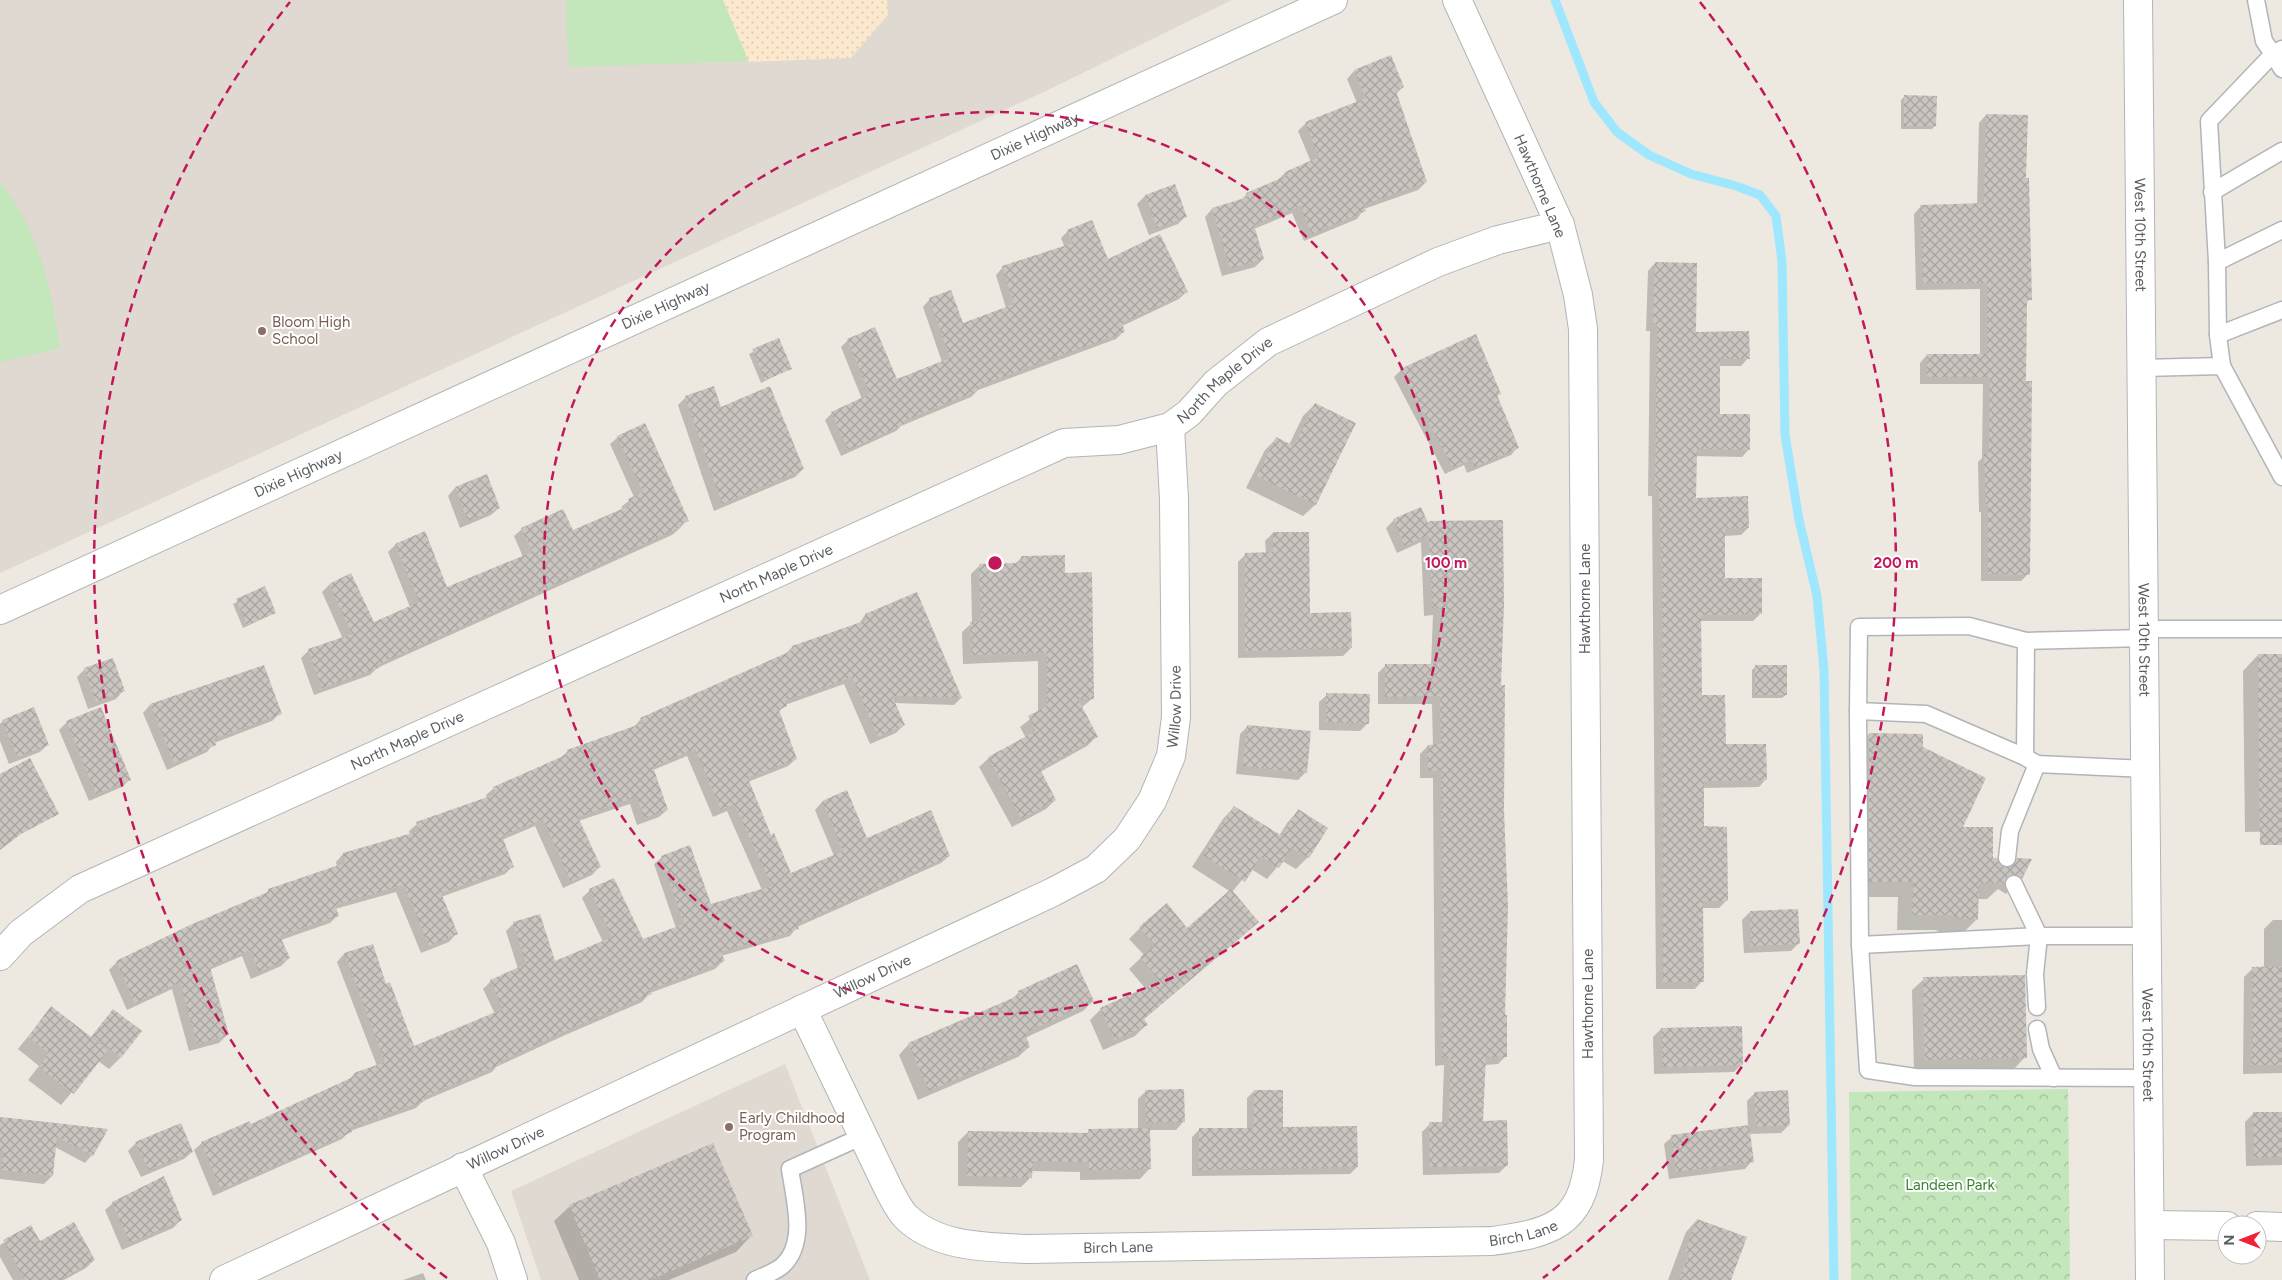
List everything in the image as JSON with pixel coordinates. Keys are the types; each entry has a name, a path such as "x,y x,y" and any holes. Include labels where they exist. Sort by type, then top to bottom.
{"street":[{"name":"Dixie Highway","path":"0,610 1333,0"},
{"name":"Hawthorne Lane","path":"1457,0 1560,225 1578,295 1583,329 1589,1160 1586,1182 1578,1204 1568,1218"},
{"name":"West 10th Street","path":"2138,0 2150,1280"},
{"name":"North Maple Drive","path":"0,956 21,933 80,889 1064,443 1119,440 1170,427 1189,413 1216,383 1268,342 1438,262 1498,240 1560,225"},
{"name":"Willow Drive","path":"224,1280 1054,892 1096,869 1126,839 1152,801 1171,756 1176,717 1174,498 1170,427"},
{"name":"Birch Lane","path":"802,1009 889,1190 905,1216 924,1232 951,1241 981,1246 1028,1249 1492,1241 1522,1237 1548,1229 1568,1218"},
{"path":"463,1167 501,1244 513,1280"},
{"path":"2150,1225 2217,1226"},
{"path":"2267,1226 2282,1226"}],"lane":[{"path":"2256,0 2264,41 2278,52 2282,70"},
{"path":"2278,52 2209,121 2217,262 2218,335 2222,366 2282,477"},
{"path":"2212,192 2282,151"},
{"path":"2217,262 2282,230"},
{"path":"2218,335 2282,310"},
{"path":"2142,368 2222,366"},
{"path":"2148,1078 1915,1077 1868,1070 1860,945 1859,627 1970,626 2026,641 2144,633 2282,629"},
{"path":"2007,858 2010,832 2030,760 2026,641"},
{"path":"1858,712 1926,714 2030,760 2146,769"},
{"path":"2014,884 2039,936 2035,974 2036,1007"},
{"path":"1860,945 2039,936 2147,936"},
{"path":"2037,1029 2041,1049 2054,1078"},
{"path":"755,1280 782,1266 794,1251 797,1238 790,1169 863,1136"}],"shaded area":[{"name":"Bloom High School","path":"0,0 1232,0 1050,89 0,573"},
{"name":"Early Childhood Program","path":"785,1064 870,1280 541,1280 511,1191"}],"green space":[{"path":"567,0 887,0 888,15 851,58 569,67 566,19"},
{"path":"0,182 25,220 34,240 47,282 60,348 0,362"},
{"name":"Landeen Park","path":"2068,1089 2070,1280 1851,1280 1849,1092"}],"sand":[{"path":"723,0 887,0 888,15 851,58 749,62"}],"building":[{"path":"1391,55 1404,87 1396,91 1427,182 1363,205 1366,211 1312,234 1300,206 1254,225 1264,259 1230,269 1212,208 1248,197 1246,193 1286,176 1285,172 1319,157 1305,122 1366,98 1354,70"},
{"path":"1904,95 1937,96 1936,126 1904,126"},
{"path":"1986,114 2028,115 2026,178 2029,178 2032,300 2027,300 2026,381 2032,381 2030,575 1988,574 1988,505 1986,505 1984,454 1989,454 1990,377 1927,377 1927,354 1987,354 1987,283 1923,283 1920,205 1984,203"},
{"path":"1175,184 1187,217 1157,228 1145,195"},
{"path":"1092,220 1108,259 1160,234 1188,292 1122,323 1125,332 978,386 979,390 904,421 905,424 848,450 831,412 870,394 847,339 875,327 897,379 950,358 929,298 951,290 963,323 1014,304 1002,266 1073,243 1067,230"},
{"path":"1655,262 1697,263 1696,332 1749,331 1750,359 1720,359 1720,414 1750,414 1750,450 1697,449 1696,498 1748,496 1749,528 1725,529 1725,578 1762,578 1762,614 1701,615 1702,695 1725,695 1726,744 1766,744 1767,780 1704,781 1704,826 1727,827 1728,901 1703,901 1704,982 1663,982 1662,592 1659,489 1655,489 1657,324 1653,324"},
{"path":"1476,334 1501,394 1497,395 1519,448 1475,467 1472,459 1453,468 1400,369"},
{"path":"779,338 792,369 765,380 752,349"},
{"path":"714,386 721,407 770,386 804,469 722,504 685,396"},
{"path":"1315,403 1356,423 1316,505 1257,476 1276,437 1294,446"},
{"path":"645,423 689,521 679,525 681,527 377,665 379,668 322,688 308,649 352,634 329,584 351,573 374,622 419,602 395,544 425,531 447,587 532,552 521,528 563,509 573,530 631,505 628,499 643,492 617,436"},
{"path":"487,474 500,508 468,521 455,487"},
{"path":"1421,507 1429,525 1429,521 1503,520 1504,604 1501,685 1505,685 1504,810 1508,907 1505,1015 1507,1015 1507,1057 1486,1057 1483,1121 1507,1120 1508,1166 1430,1167 1429,1122 1449,1122 1451,1058 1442,1058 1441,770 1428,771 1427,745 1441,744 1440,696 1385,697 1385,664 1438,664 1441,608 1432,608 1429,535 1405,546 1393,519"},
{"path":"1273,532 1309,532 1310,613 1351,612 1352,648 1245,651 1245,553 1273,552"},
{"path":"1065,555 1065,573 1092,572 1094,699 1078,699 1098,737 1040,769 1056,800 1021,819 988,757 1036,731 1028,716 1047,706 1047,653 971,655 970,622 981,621 979,564 1021,563 1021,556"},
{"path":"265,586 276,613 247,625 236,599"},
{"path":"917,592 962,698 892,696 905,725 878,737 852,677 785,701 787,706 779,710 797,759 748,778 771,835 774,833 791,873 843,851 822,801 847,790 867,838 931,810 950,856 797,924 799,929 721,952 725,961 649,990 652,994 572,1028 500,1062 501,1064 424,1097 425,1101 350,1127 352,1132 221,1190 201,1142 250,1121 251,1124 355,1076 354,1073 385,1062 344,953 373,944 386,984 390,982 414,1046 503,1009 490,980 526,964 513,922 540,914 555,961 612,937 589,889 614,878 643,939 684,924 661,856 690,845 711,904 772,886 734,804 721,810 695,749 653,767 668,810 644,818 637,797 578,817 601,867 571,882 543,819 502,836 514,867 441,893 458,934 429,946 404,885 335,905 339,916 280,936 290,958 259,972 250,950 210,967 229,1035 197,1044 180,982 135,1003 116,961 190,925 268,892 268,889 345,863 343,853 419,831 416,822 496,794 493,787 568,754 567,750 643,723 640,718 793,650 792,646 867,620 865,614"},
{"path":"2258,654 2282,654 2282,845 2260,845"},
{"path":"113,658 125,691 96,702 84,668"},
{"path":"264,665 282,714 214,739 216,745 174,763 150,704"},
{"path":"1755,665 1787,665 1787,695 1755,695"},
{"path":"1326,693 1370,694 1369,724 1326,722"},
{"path":"34,707 49,745 17,757 2,720"},
{"path":"101,707 131,780 96,794 66,721"},
{"path":"1247,725 1311,731 1307,773 1243,766"},
{"path":"1869,733 1923,734 1923,747 1986,778 1963,827 1993,827 1993,858 1997,858 2002,866 2011,867 2017,858 2032,859 2022,879 2014,874 2006,878 2004,884 1979,883 1978,920 1959,919 1951,915 1912,915 1913,882 1869,882"},
{"path":"30,758 59,814 21,834 0,850 0,774"},
{"path":"1234,806 1282,836 1298,809 1328,828 1309,858 1292,848 1279,868 1261,856 1245,882 1203,855"},
{"path":"1231,889 1259,922 1144,1019 1148,1025 1115,1040 1100,1008 1160,981 1140,957 1155,945 1139,927 1167,903 1187,928"},
{"path":"1798,909 1800,944 1751,946 1750,911"},
{"path":"1077,964 1094,1001 1025,1033 1030,1047 929,1091 908,1043 1020,995 1018,991"},
{"path":"2282,966 2282,1065 2251,1065 2252,967"},
{"path":"2025,975 2027,1058 1925,1060 1923,977"},
{"path":"51,1006 108,1050 74,1094 39,1067 49,1053 28,1037"},
{"path":"113,1009 142,1031 121,1058 92,1036"},
{"path":"1742,1026 1743,1065 1662,1067 1661,1028"},
{"path":"1184,1089 1185,1122 1146,1123 1145,1090"},
{"path":"1254,1090 1283,1090 1283,1127 1357,1126 1358,1167 1199,1170 1199,1128 1254,1128"},
{"path":"1788,1090 1790,1125 1756,1127 1754,1092"},
{"path":"2253,1112 2282,1112 2282,1157 2254,1158"},
{"path":"0,1117 108,1129 93,1156 57,1137 53,1176 1,1170 3,1152 0,1151"},
{"path":"181,1123 193,1152 149,1170 135,1142"},
{"path":"1749,1125 1754,1162 1676,1172 1671,1135"},
{"path":"1150,1128 1151,1169 1089,1170 1089,1162 1033,1161 1032,1178 967,1176 968,1131 1089,1133 1088,1129"},
{"path":"713,1143 753,1236 650,1280 600,1280 569,1205"},
{"path":"164,1176 182,1220 130,1243 112,1202"},
{"path":"1697,1219 1747,1237 1731,1280 1679,1280 1689,1254 1685,1252"},
{"path":"74,1222 95,1260 60,1280 25,1280 3,1240 31,1225 40,1241"}],"waterway":[{"path":"1555,0 1594,102 1617,132 1649,155 1691,174 1736,186 1760,195 1776,216 1782,261 1785,435 1799,520 1817,596 1824,670 1834,1280"}],"place":[{"name":"Bloom High School","path":"262,331"},
{"name":"Early Childhood Program","path":"729,1127"}]}
